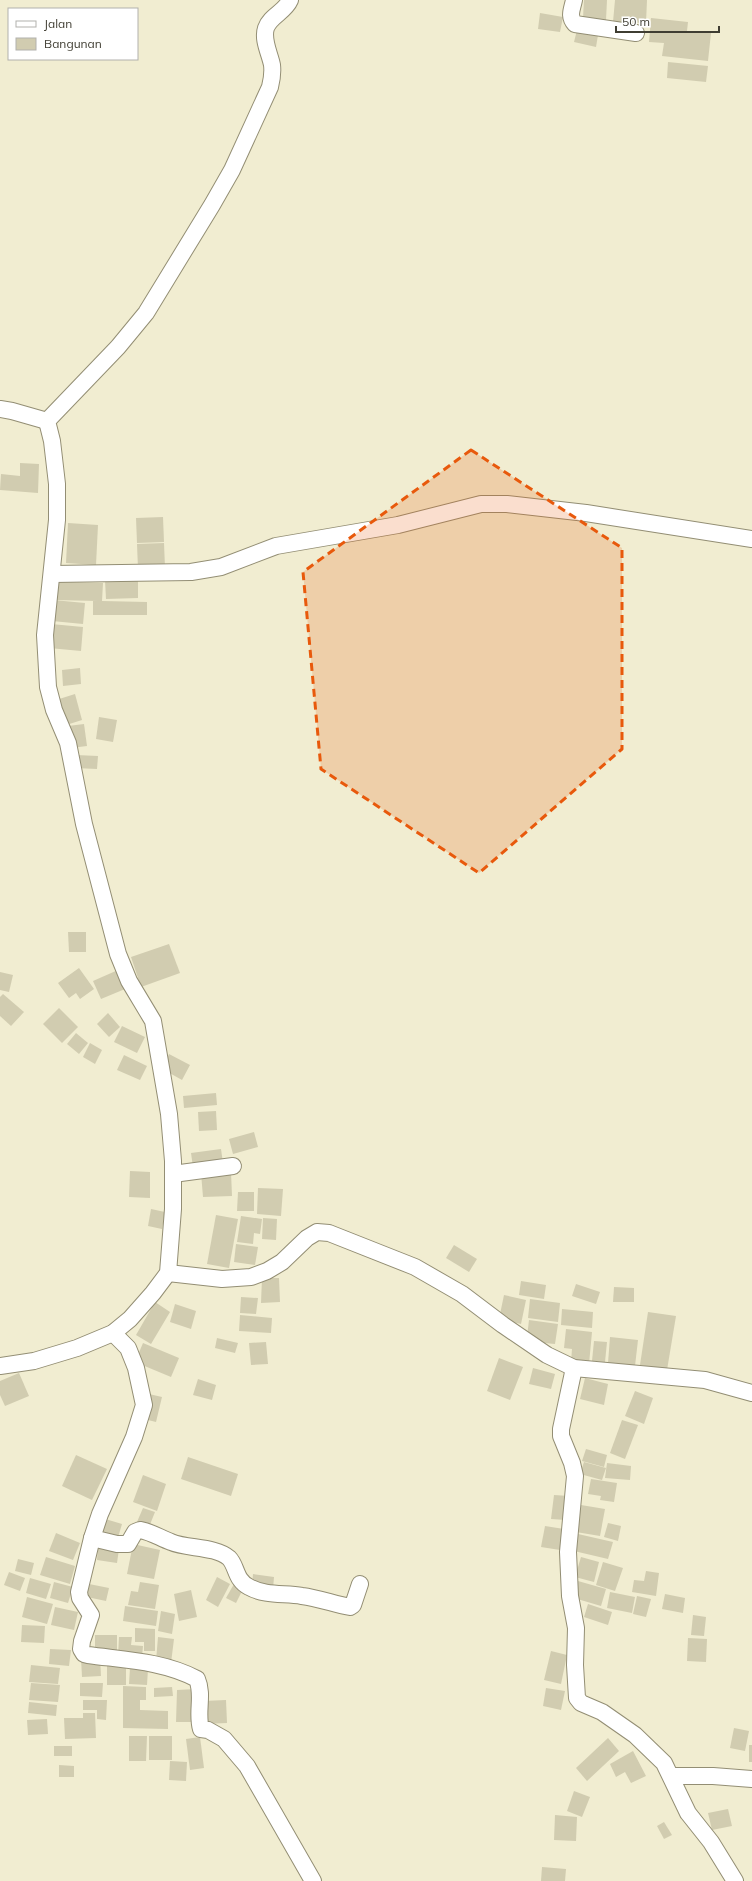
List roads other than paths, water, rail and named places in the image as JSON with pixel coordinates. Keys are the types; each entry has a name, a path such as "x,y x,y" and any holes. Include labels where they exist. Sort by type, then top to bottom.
{"street":[{"path":"47,421 133,329 168,277 232,170 270,87 273,74 265,40 265,30 268,24 281,12 290,0"},
{"path":"574,0 571,14 572,20 575,24 636,33"},
{"path":"0,409 47,421"},
{"path":"0,1366 34,1361 78,1348 113,1333 138,1311 168,1272 173,1209 173,1174 168,1114 153,1021 130,981 118,954 84,824 68,743 54,710 50,693 46,658 46,635 57,520 57,484 52,441 47,421"},
{"path":"52,574 191,572 206,570 244,559 276,546 405,523 481,504 507,504 525,508 586,513 752,539"},
{"path":"173,1174 233,1166"},
{"path":"168,1272 222,1279 251,1278 282,1262 307,1238 318,1232 329,1234 415,1267 462,1294 503,1325 547,1354 574,1368 705,1380 752,1393"},
{"path":"113,1333 128,1348 136,1368 144,1405 134,1437 100,1514 92,1538 79,1592 80,1598 91,1615 81,1644 82,1652 88,1655 126,1659 178,1670 196,1679 201,1695 199,1721 201,1730 208,1730 224,1739 247,1766 313,1881"},
{"path":"574,1368 561,1429 561,1436 572,1463 575,1476 568,1552 570,1596 576,1628 575,1665 577,1698 581,1703 602,1712 635,1735 664,1763 672,1776 688,1813 711,1842 734,1881"},
{"path":"92,1538 123,1545 128,1544 135,1532 140,1530 160,1536 175,1544 207,1549 227,1557 233,1562 237,1576 247,1586 259,1592 302,1596 350,1607 353,1605 360,1584"},
{"path":"672,1776 713,1776 752,1779"}]}
